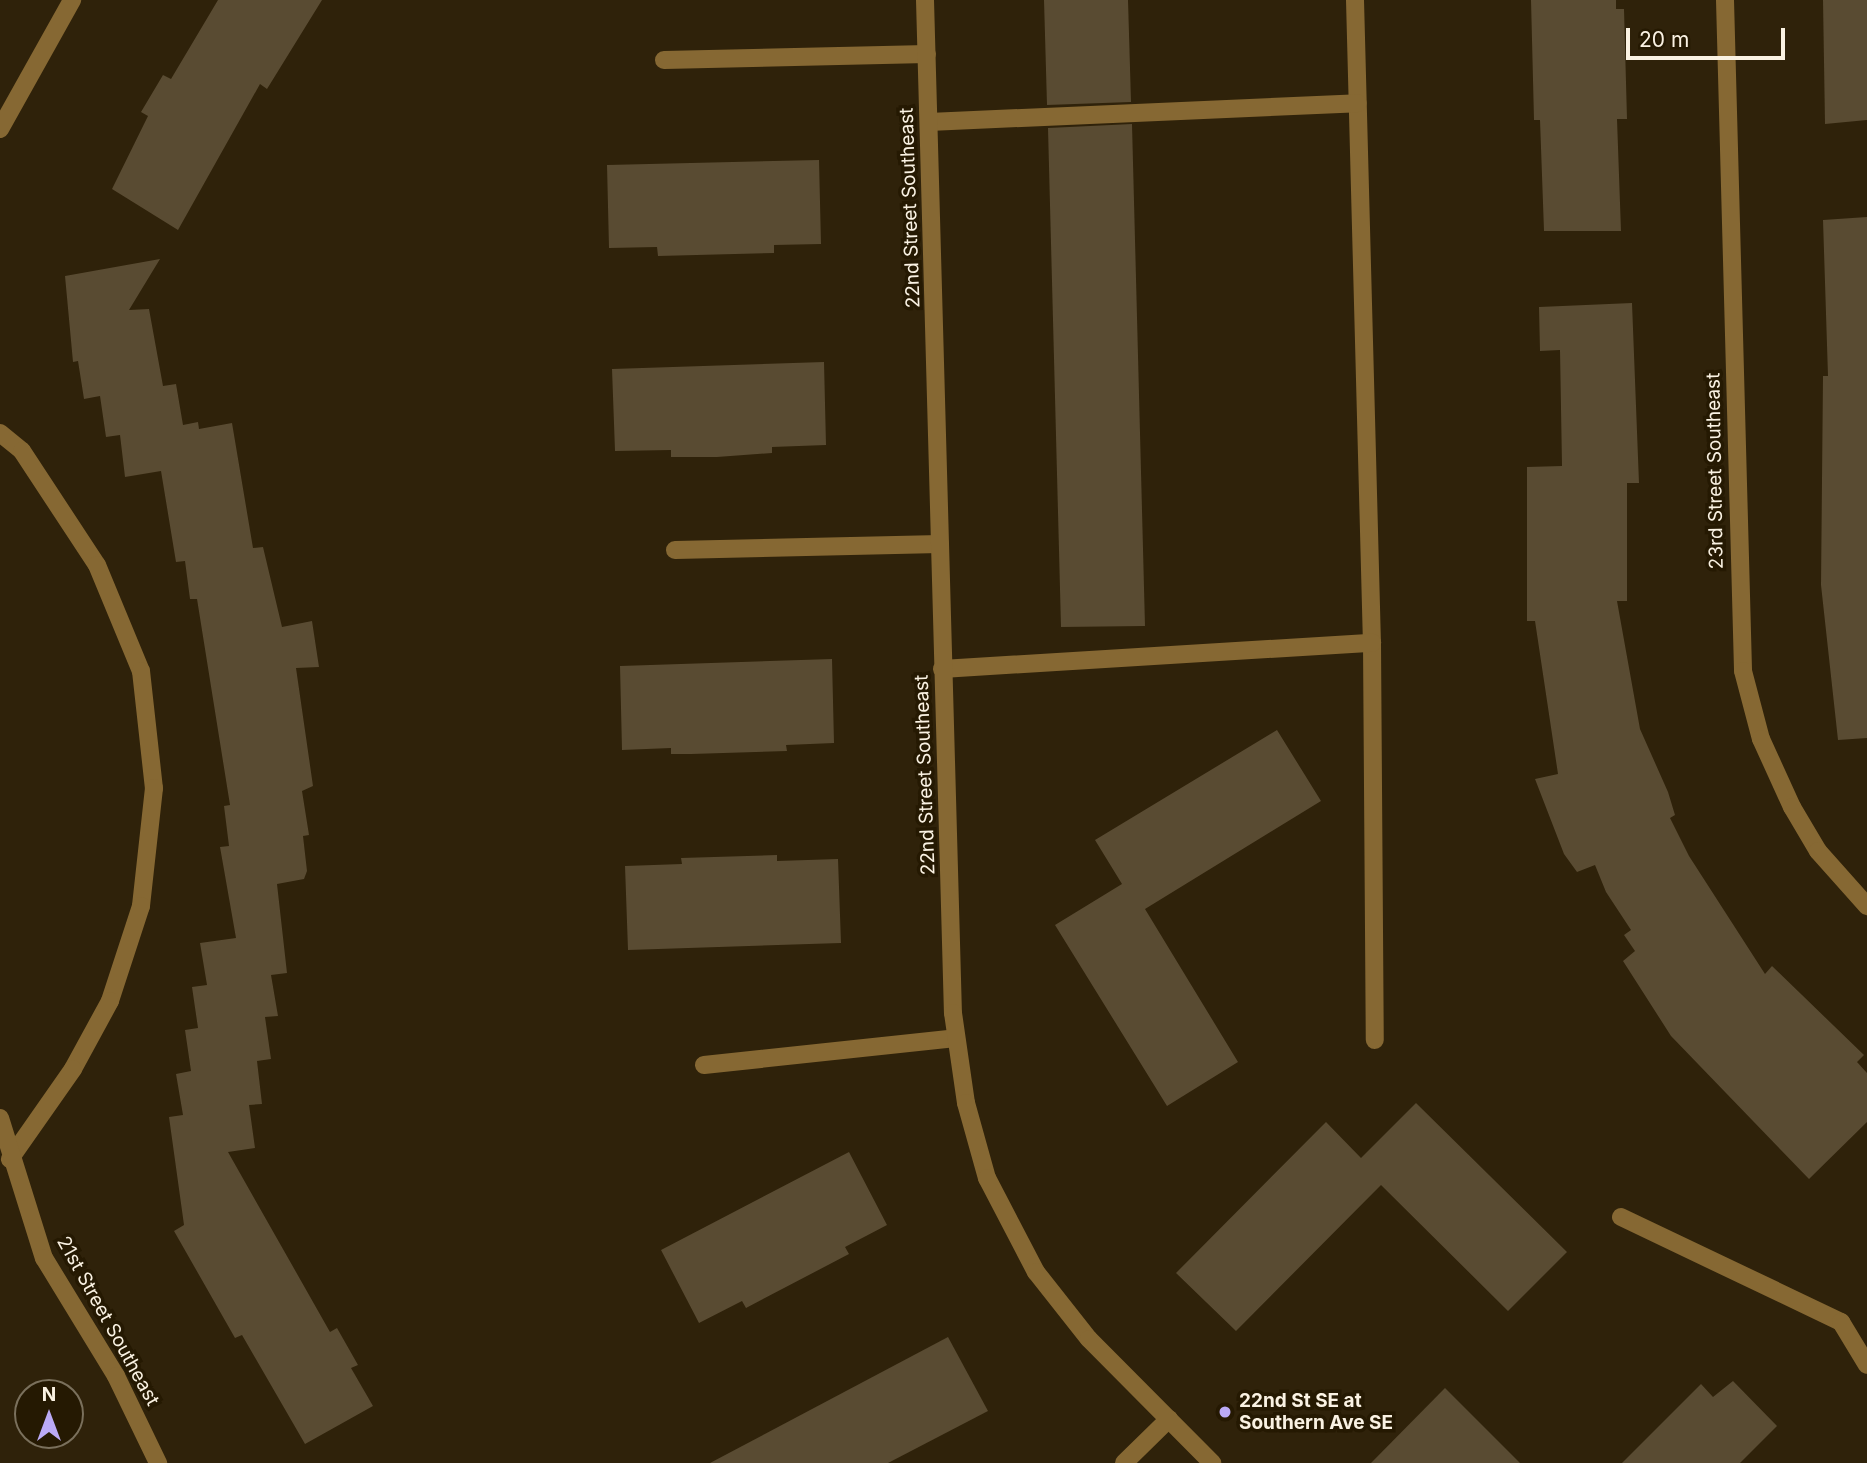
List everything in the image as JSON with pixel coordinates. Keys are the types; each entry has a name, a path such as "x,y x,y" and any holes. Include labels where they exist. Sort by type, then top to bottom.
{"street":[{"path":"0,129 72,0"},
{"name":"22nd Street Southeast","path":"925,0 942,669 956,1038 978,1149 1010,1229 1048,1288 1089,1339 1212,1463"},
{"path":"1355,0 1372,643 1375,1040"},
{"name":"23rd Street Southeast","path":"1725,0 1743,671 1761,739 1792,807 1818,851 1867,906"},
{"path":"664,60 927,54"},
{"path":"929,122 1358,103"},
{"path":"0,433 22,452 97,565 141,671 154,788 141,906 110,1001 73,1069 10,1159"},
{"path":"675,550 940,544"},
{"path":"942,669 1372,643"},
{"path":"704,1065 956,1038"},
{"name":"21st Street Southeast","path":"0,1118 10,1159 44,1258 116,1376 158,1463"},
{"path":"1621,1217 1841,1322 1867,1365"},
{"path":"1124,1463 1169,1419"}],"building":[{"path":"218,0 322,0 267,89 260,84 178,230 112,189 148,116 141,112 163,75 171,79"},
{"path":"1044,0 1128,0 1131,102 1047,105"},
{"path":"1531,0 1616,0 1616,9 1624,9 1627,119 1617,119 1621,231 1544,231 1540,120 1534,120"},
{"path":"1823,0 1867,0 1867,120 1825,124"},
{"path":"1132,124 1145,626 1061,627 1048,128"},
{"path":"819,160 821,244 774,245 774,253 658,256 657,247 609,248 607,165"},
{"path":"1867,217 1867,738 1838,740 1821,585 1823,376 1828,376 1823,220"},
{"path":"160,259 129,310 149,309 163,386 176,384 183,425 198,422 199,429 232,423 253,548 263,547 282,627 312,621 319,667 296,668 313,786 302,791 309,835 303,836 307,871 304,879 277,884 287,973 271,975 278,1016 265,1017 271,1059 257,1061 262,1104 249,1105 255,1148 228,1152 330,1332 337,1328 358,1365 351,1368 373,1406 305,1444 242,1335 235,1338 174,1231 184,1225 169,1117 183,1115 176,1074 191,1071 185,1030 198,1028 192,987 207,985 200,943 236,938 220,847 229,846 224,806 230,805 197,599 190,599 185,561 176,562 161,471 125,477 120,435 106,437 100,396 84,399 78,361 73,362 65,276"},
{"path":"1632,303 1639,483 1627,483 1627,601 1617,601 1640,729 1668,792 1675,815 1670,818 1689,856 1765,974 1772,966 1864,1055 1857,1062 1867,1073 1867,1122 1809,1179 1671,1036 1623,961 1635,951 1624,935 1631,930 1606,892 1595,865 1577,872 1564,854 1535,779 1558,774 1535,621 1527,621 1527,467 1562,466 1560,350 1540,351 1539,307"},
{"path":"824,362 826,445 772,447 772,453 717,457 671,457 671,450 615,451 612,369"},
{"path":"832,659 834,743 786,745 787,751 671,754 671,748 622,750 620,666"},
{"path":"1277,730 1321,801 1145,909 1238,1062 1167,1106 1055,925 1122,884 1095,840"},
{"path":"777,855 777,861 838,859 841,943 628,950 625,866 682,864 681,858"},
{"path":"1416,1103 1567,1252 1508,1311 1381,1185 1236,1331 1176,1273 1326,1122 1361,1158"},
{"path":"849,1152 887,1225 845,1247 849,1254 746,1308 742,1301 699,1323 661,1250"},
{"path":"948,1337 988,1411 888,1463 710,1463"},
{"path":"1733,1381 1777,1426 1740,1463 1622,1463 1701,1384 1713,1397"},
{"path":"1445,1388 1520,1463 1371,1463"}],"place":[{"name":"22nd St SE at Southern Ave SE","path":"1225,1412"}]}
